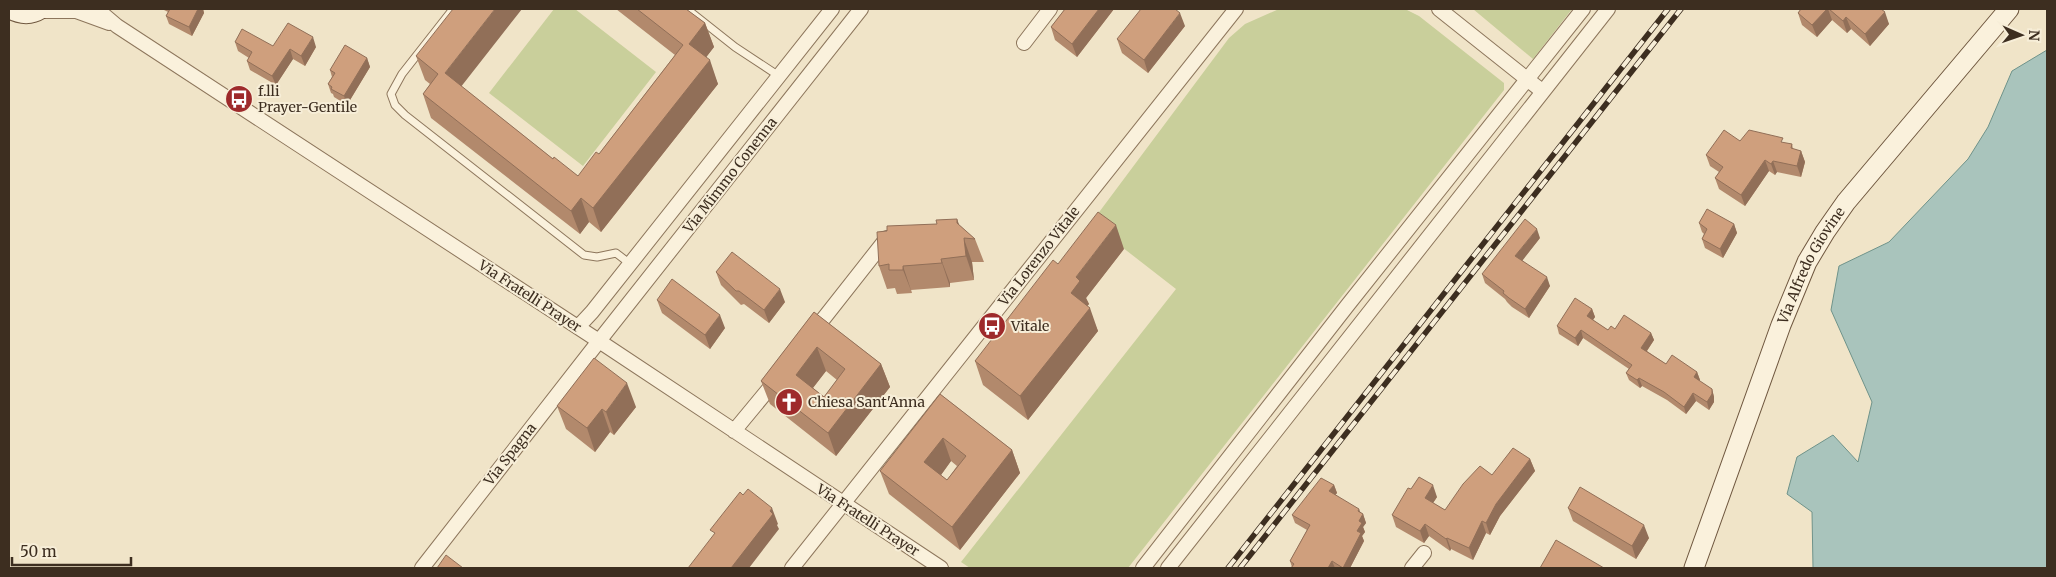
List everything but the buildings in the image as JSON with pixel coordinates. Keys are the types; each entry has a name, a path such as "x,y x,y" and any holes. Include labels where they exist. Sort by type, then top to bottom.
{"main road":[{"name":"Via Alfredo Giovine","path":"1694,568 1781,325 1807,262 1846,202 2009,9"},
{"path":"9,26 28,11"}],"street":[{"path":"97,9 117,26"},
{"name":"Via Mimmo Conenna","path":"578,327 832,9"},
{"name":"Via Mimmo Conenna","path":"599,340 861,9"},
{"path":"1024,43 1050,9"},
{"name":"Via Lorenzo Vitale","path":"792,568 1236,9"},
{"path":"1438,9 1542,91"},
{"path":"1143,568 1583,9"},
{"path":"1168,568 1608,9"},
{"path":"28,11 76,11 117,26"},
{"name":"Via Fratelli Prayer","path":"117,26 599,340 941,568"},
{"path":"796,55 815,67"},
{"path":"779,76 797,90"},
{"path":"802,347 887,238"},
{"name":"Via Spagna","path":"422,568 599,340"},
{"path":"734,431 784,370"},
{"path":"1412,568 1424,553"}],"lane":[{"path":"453,9 402,74 391,94 395,105 405,116 584,255 597,257 616,253 629,263"},
{"path":"687,9 736,47 779,76"}],"green space":[{"path":"554,9 575,9 656,72 583,166 489,93"},
{"path":"1279,9 1405,9 1419,16 1504,83 1504,90 1128,568 970,568 961,562 1176,289 1091,223 1229,38 1245,24"},
{"path":"1473,9 1572,9 1533,59"}],"water":[{"path":"2047,50 2047,568 1813,568 1812,512 1787,494 1797,457 1833,435 1858,462 1872,402 1831,310 1839,266 1889,242 1968,159 1988,127 2012,71"}],"railway":[{"path":"1228,568 1668,9"},
{"path":"1240,568 1681,9"}],"place":[{"name":"f.lli Prayer-Gentile","path":"239,99"},
{"name":"Vitale","path":"992,326"},
{"name":"Chiesa Sant'Anna","path":"789,402"}]}
